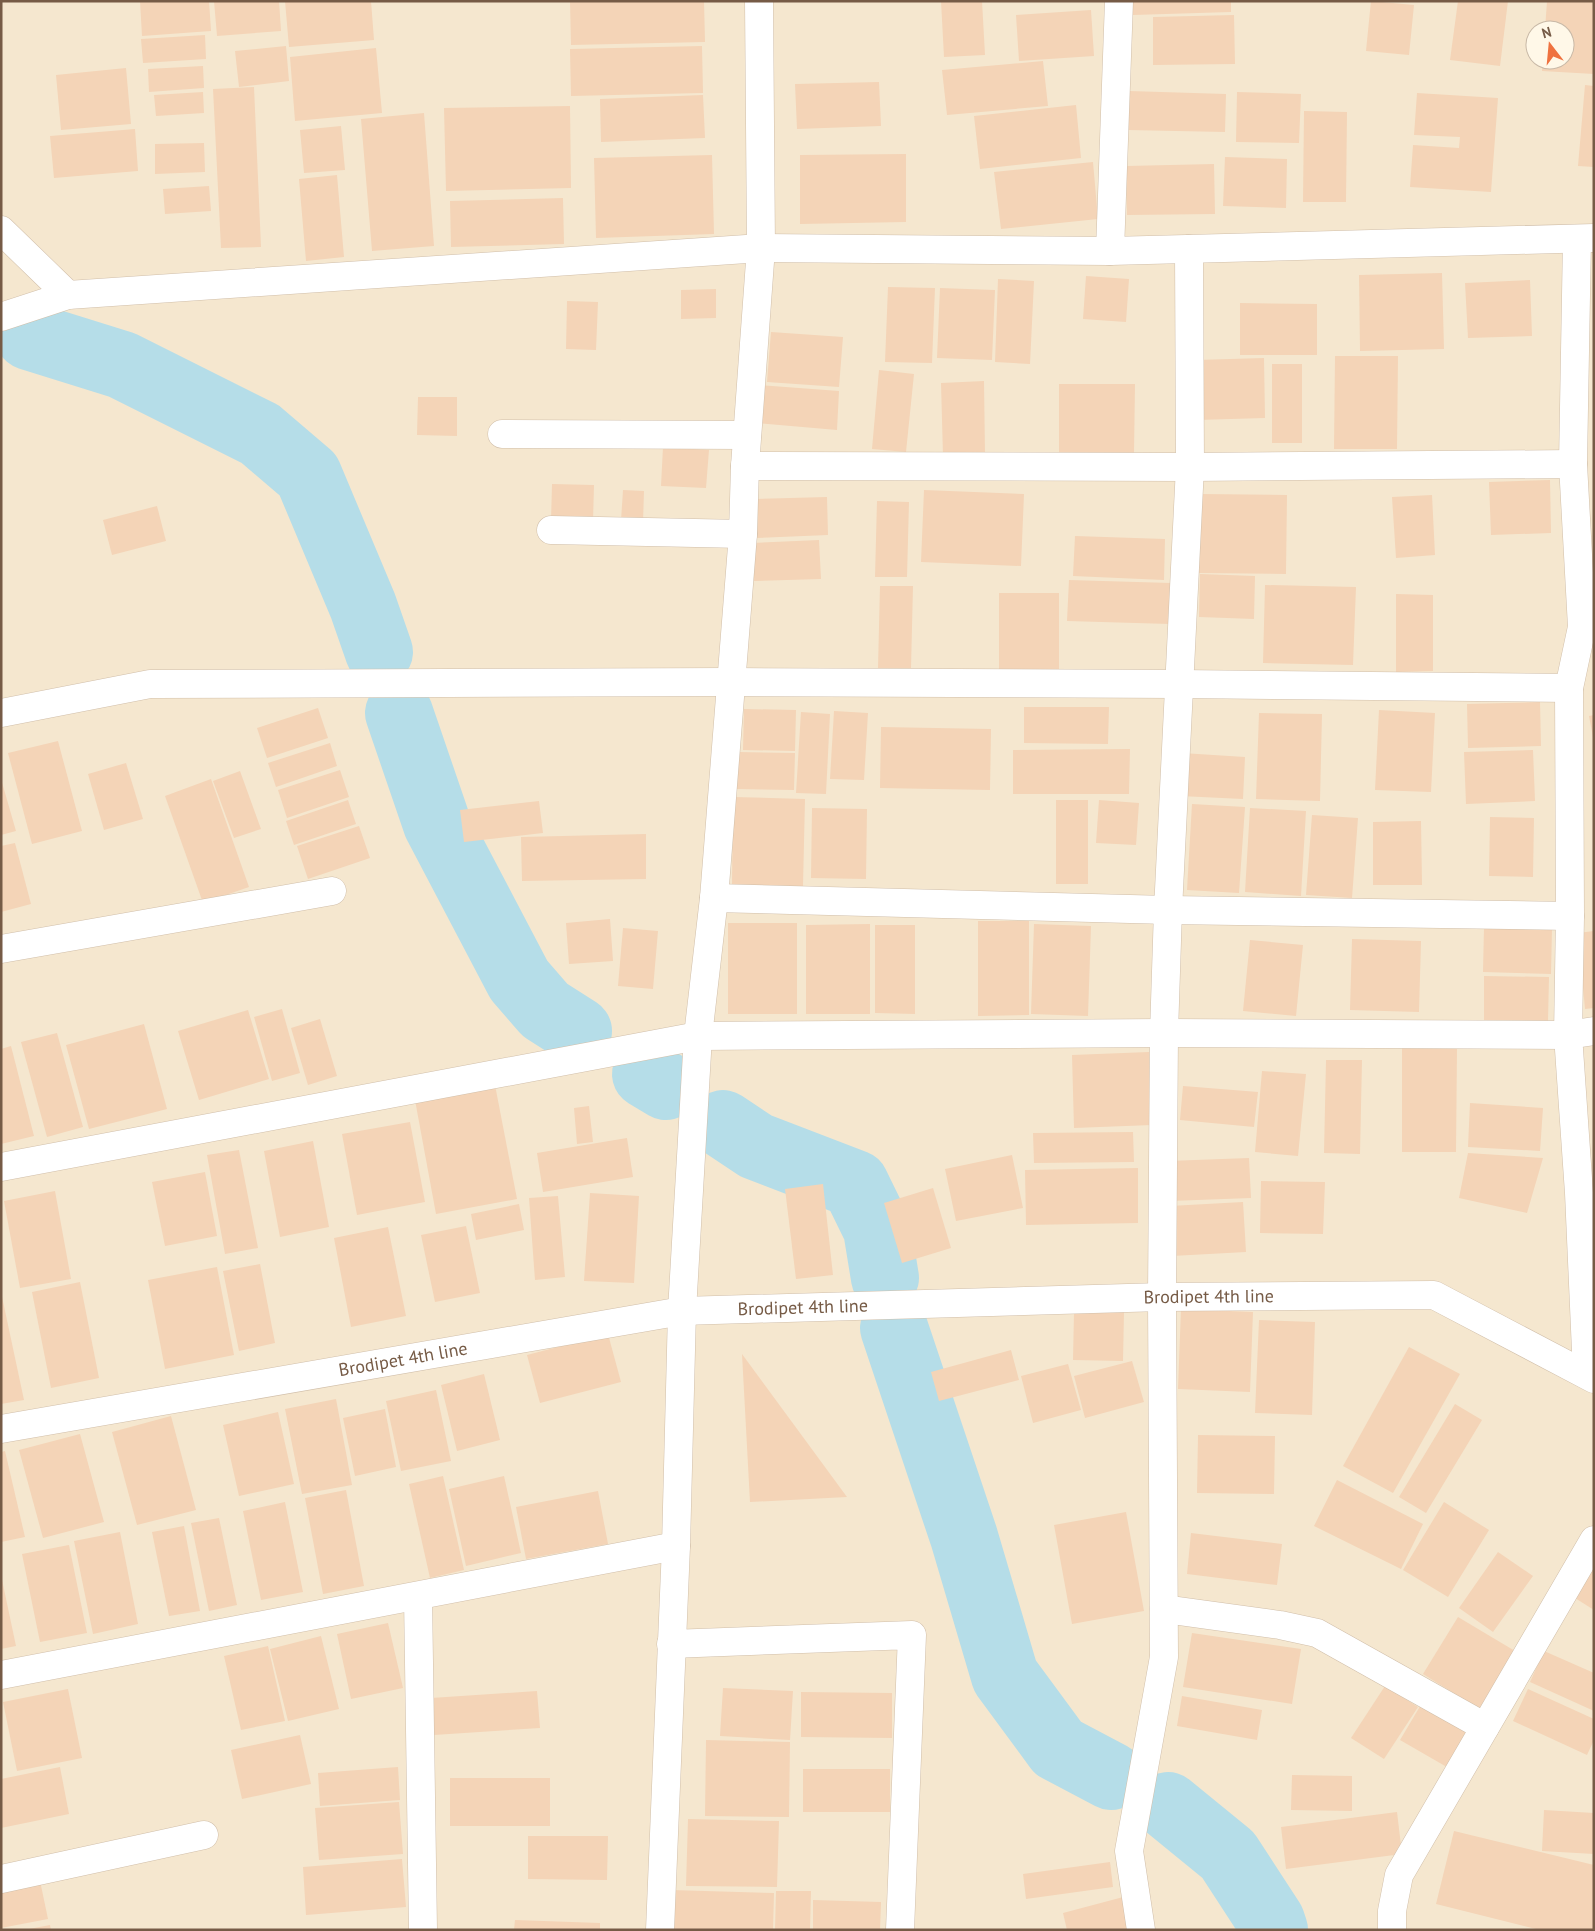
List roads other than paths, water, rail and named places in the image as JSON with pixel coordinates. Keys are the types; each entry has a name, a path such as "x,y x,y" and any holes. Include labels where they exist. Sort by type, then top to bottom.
{"street":[{"path":"660,1930 676,1546 682,1311 698,1036 714,898 743,534 744,466 761,248 758,1"},
{"path":"1110,251 1119,1"},
{"path":"1,230 68,295"},
{"path":"1,317 68,295 761,248 1110,251 1586,238 1573,464 1588,626 1569,688 1570,916 1581,1033 1590,1376"},
{"path":"1141,1930 1129,1851 1164,1657 1162,1297 1164,1033 1168,910 1190,467 1189,249"},
{"path":"502,434 747,435"},
{"path":"744,466 1190,467 1573,464"},
{"path":"551,530 743,534"},
{"path":"1,713 150,684 730,682 1569,688"},
{"path":"1,949 332,891"},
{"path":"714,898 1168,910 1570,916"},
{"path":"1,1167 698,1036 1581,1033"},
{"name":"Brodipet 4th line","path":"1,1430 682,1311 1162,1297 1434,1295 1590,1376"},
{"path":"1392,1930 1392,1911 1398,1875 1594,1540"},
{"path":"1,1675 676,1546"},
{"path":"418,1596 423,1930"},
{"path":"1164,1609 1280,1625 1317,1633 1485,1727"},
{"path":"671,1644 912,1635 900,1930"},
{"path":"1,1879 204,1835"}],"waterway":[{"path":"29,336 122,365 260,434 308,475 363,606 379,652"},
{"path":"399,713 437,824 519,980 545,1010 578,1031"},
{"path":"646,1074 666,1086"},
{"path":"723,1124 756,1146 855,1184 877,1229 885,1278"},
{"path":"894,1328 964,1537 1005,1676 1058,1748 1111,1776"},
{"path":"1168,1806 1228,1855 1271,1921 1274,1930"}]}
